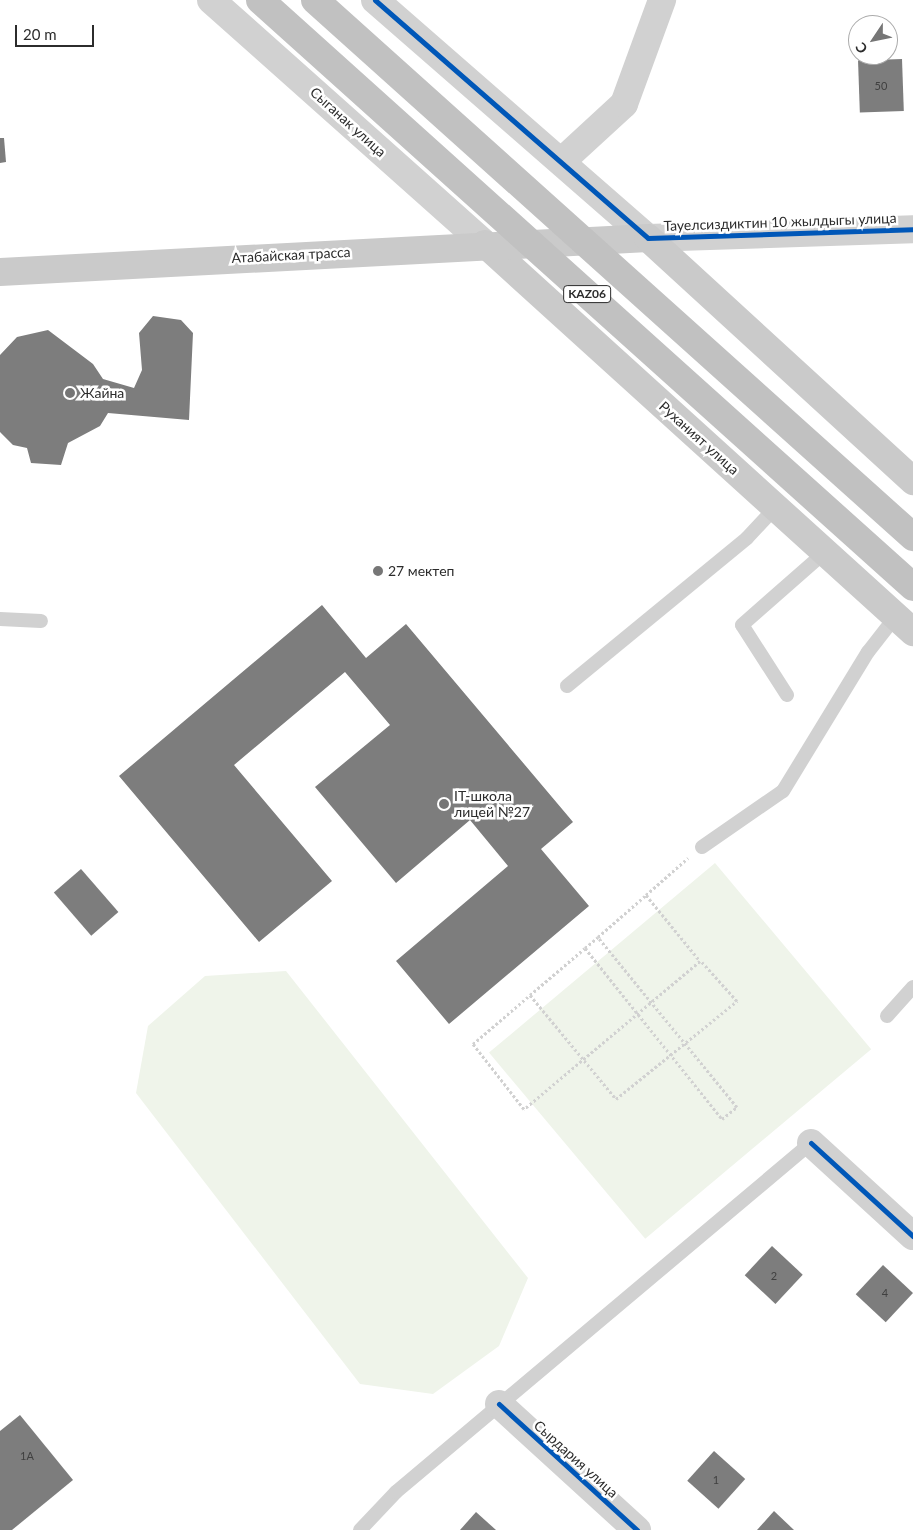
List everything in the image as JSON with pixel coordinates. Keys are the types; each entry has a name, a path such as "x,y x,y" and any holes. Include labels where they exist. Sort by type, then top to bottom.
{"highway":[{"name":"KАZ06","path":"260,0 913,587"},
{"name":"KАZ06","path":"315,0 913,537"}],"main road":[{"name":"Тауелсиздиктин 10 жылдыгы улица","path":"583,240 648,238"},
{"path":"648,238 913,481"},
{"name":"Атабайская трасса","path":"0,272 583,240"},
{"name":"Руханият улица","path":"485,244 904,624"}],"street":[{"name":"Сыганак улица","path":"211,0 485,244"},
{"path":"375,0 562,161 648,238"},
{"path":"562,161 624,104 662,0"},
{"name":"Тауелсиздиктин 10 жылдыгы улица","path":"648,238 913,229"},
{"path":"811,1143 913,1236"},
{"name":"Сырдария улица","path":"499,1404 637,1530"}],"lane":[{"path":"567,686 747,538 776,507"},
{"path":"787,695 742,625 825,552"},
{"path":"0,620 41,621"},
{"path":"702,847 782,791 868,652 904,624"},
{"path":"887,1016 913,987"},
{"path":"360,1530 396,1492 811,1143"}],"path":[{"path":"700,961 524,1109 473,1044 702,847"},
{"path":"530,995 616,1099 737,1001 700,961 646,895"},
{"path":"585,948 722,1118 737,1107 598,937"}],"shaded area":[{"path":"715,863 871,1049 645,1239 489,1053"},
{"path":"286,971 528,1278 499,1346 433,1394 360,1384 136,1093 148,1026 205,976"}],"building":[{"path":"898,59 902,59 904,111 860,113 858,65 898,65"},
{"path":"0,138 4,138 6,162 0,163"},
{"path":"153,316 181,320 193,333 189,420 108,413 100,426 68,443 61,465 31,463 27,448 13,445 0,432 0,355 17,337 48,330 93,364 103,379 134,388 142,370 139,333"},
{"name":"IT-школа лицей №27","path":"322,605 366,658 406,624 573,822 541,849 589,906 449,1024 396,961 508,866 470,820 396,883 315,787 390,725 345,672 234,765 332,881 259,942 119,776"},
{"path":"81,869 118,912 91,936 54,893"},
{"path":"772,1246 803,1275 775,1304 745,1275"},
{"path":"883,1265 913,1293 886,1322 856,1294"},
{"path":"20,1415 73,1480 12,1530 0,1530 0,1431"},
{"path":"714,1451 745,1479 718,1509 687,1481"},
{"path":"774,1511 794,1530 757,1530"},
{"path":"476,1512 496,1530 460,1530"}],"cycle path":[{"path":"375,0 648,238 913,229"},
{"path":"811,1143 913,1236"},
{"path":"499,1404 637,1530"}],"place":[{"name":"Жайна","path":"70,393"},
{"name":"27 мектеп","path":"378,571"},
{"name":"IT-школа лицей №27","path":"444,804"}]}
